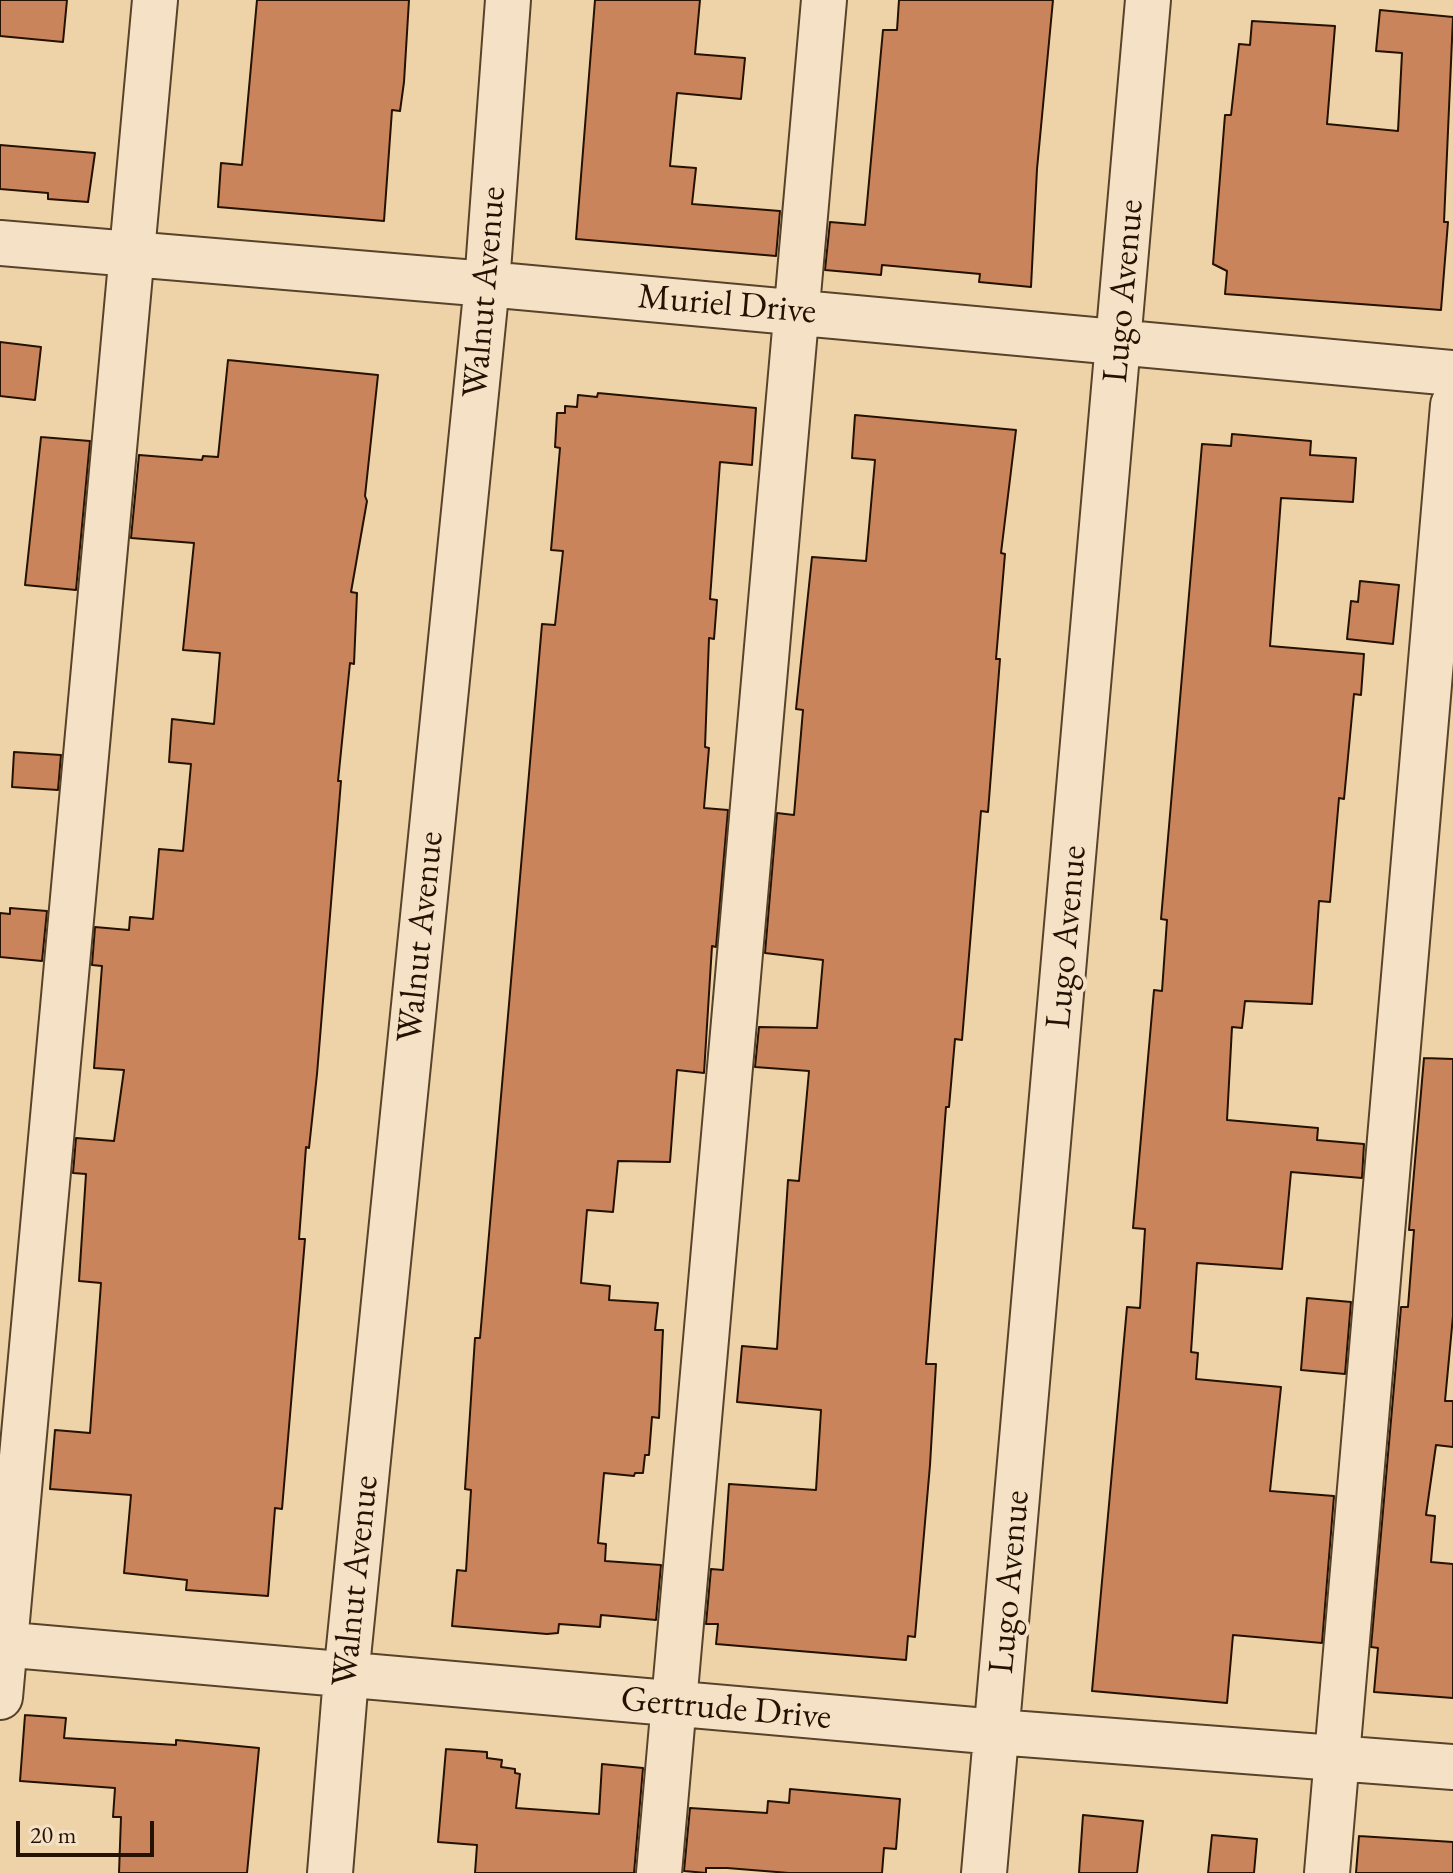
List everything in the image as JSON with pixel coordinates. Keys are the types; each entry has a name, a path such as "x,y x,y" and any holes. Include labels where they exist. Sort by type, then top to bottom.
{"street":[{"path":"0,1697 2,1644 155,0"},
{"name":"Walnut Avenue","path":"330,1873 346,1677 487,284 508,0"},
{"path":"659,1873 824,0"},
{"name":"Lugo Avenue","path":"984,1873 1148,0"},
{"name":"Muriel Drive","path":"0,243 487,284 1453,373"},
{"path":"1327,1873 1453,405"},
{"name":"Gertrude Drive","path":"2,1644 346,1677 1453,1767"}],"building":[{"path":"0,0 67,0 63,42 0,36"},
{"path":"257,0 409,0 400,111 392,110 384,221 218,207 221,163 242,165"},
{"path":"595,0 700,0 695,54 745,58 741,99 677,93 670,166 696,168 692,204 780,211 776,256 576,239"},
{"path":"899,0 1053,0 1037,169 1031,287 979,282 980,274 882,265 881,275 825,270 830,222 865,225 883,30 897,30"},
{"path":"1380,10 1453,17 1444,222 1448,222 1441,310 1225,294 1227,271 1213,264 1225,115 1231,115 1239,44 1250,45 1252,21 1335,26 1327,124 1398,131 1402,53 1376,51"},
{"path":"0,145 95,153 88,202 48,199 48,193 0,189"},
{"path":"0,342 41,347 35,400 0,396"},
{"path":"228,360 378,375 365,496 367,501 351,592 357,593 354,664 350,663 338,781 341,781 317,1074 309,1148 306,1147 299,1239 305,1239 282,1509 275,1508 268,1596 186,1590 187,1580 124,1573 131,1495 50,1489 55,1430 90,1433 101,1283 79,1281 86,1174 73,1173 76,1138 114,1141 124,1070 94,1068 102,966 92,965 95,927 129,930 130,917 153,919 159,849 183,851 191,764 169,762 172,719 214,724 220,653 183,650 194,543 131,538 139,455 202,460 203,456 218,457"},
{"path":"598,393 756,408 752,465 720,462 710,599 717,600 714,639 709,638 705,747 709,748 704,808 728,810 716,947 712,946 704,1073 677,1070 670,1162 618,1161 613,1212 587,1210 581,1283 610,1286 609,1300 658,1303 655,1330 663,1330 659,1418 652,1417 649,1455 645,1455 643,1473 635,1473 634,1476 604,1473 598,1543 606,1544 605,1561 661,1565 656,1620 601,1615 600,1627 559,1624 558,1633 547,1634 452,1626 457,1570 466,1571 471,1490 465,1489 475,1338 480,1338 542,624 555,625 563,551 551,550 560,448 555,447 557,413 565,413 565,406 577,407 578,395 597,397"},
{"path":"855,415 1016,430 1001,553 1005,554 996,659 1000,659 988,812 981,811 962,1040 955,1039 949,1107 946,1107 926,1364 936,1364 930,1465 915,1637 908,1636 906,1660 716,1644 718,1624 706,1624 711,1569 723,1570 729,1484 816,1490 821,1410 737,1402 742,1346 777,1349 788,1180 799,1181 809,1071 755,1067 759,1027 817,1028 823,960 765,953 777,813 794,815 803,710 796,709 812,557 866,561 875,460 852,458"},
{"path":"1232,434 1311,441 1310,455 1356,458 1353,502 1281,498 1270,646 1364,654 1361,695 1354,694 1344,799 1339,798 1330,902 1319,901 1312,1004 1245,1001 1242,1028 1232,1027 1227,1120 1318,1128 1317,1140 1364,1144 1362,1178 1291,1172 1282,1269 1197,1263 1191,1352 1198,1353 1196,1379 1281,1387 1270,1491 1334,1496 1322,1643 1233,1635 1227,1703 1092,1691 1127,1307 1140,1308 1145,1229 1133,1228 1154,990 1162,991 1167,920 1161,919 1202,444 1231,446"},
{"path":"41,437 90,441 76,590 25,585"},
{"path":"1360,581 1399,585 1393,644 1347,639 1351,601 1358,602"},
{"path":"14,752 61,755 58,790 12,787"},
{"path":"10,908 47,911 42,961 0,957 0,913 10,914"},
{"path":"1424,1058 1453,1059 1453,1316 1445,1401 1453,1401 1453,1447 1436,1445 1426,1515 1435,1516 1431,1562 1453,1564 1453,1698 1374,1692 1378,1648 1371,1647 1401,1307 1408,1307 1414,1230 1409,1230"},
{"path":"1307,1298 1351,1302 1345,1374 1301,1370"},
{"path":"25,1715 66,1718 64,1738 176,1745 176,1740 259,1748 247,1873 119,1873 121,1817 113,1817 115,1788 20,1781"},
{"path":"446,1749 487,1752 487,1758 502,1760 501,1767 515,1769 515,1773 520,1774 516,1808 599,1814 602,1764 643,1768 634,1873 475,1873 477,1845 438,1842"},
{"path":"790,1789 900,1799 896,1849 884,1848 882,1873 789,1873 727,1868 706,1868 706,1873 684,1871 690,1808 767,1813 768,1801 789,1803"},
{"path":"1083,1815 1143,1821 1137,1873 1079,1873"},
{"path":"1212,1835 1257,1839 1254,1873 1208,1873"},
{"path":"1359,1836 1453,1842 1453,1873 1356,1873"}]}
